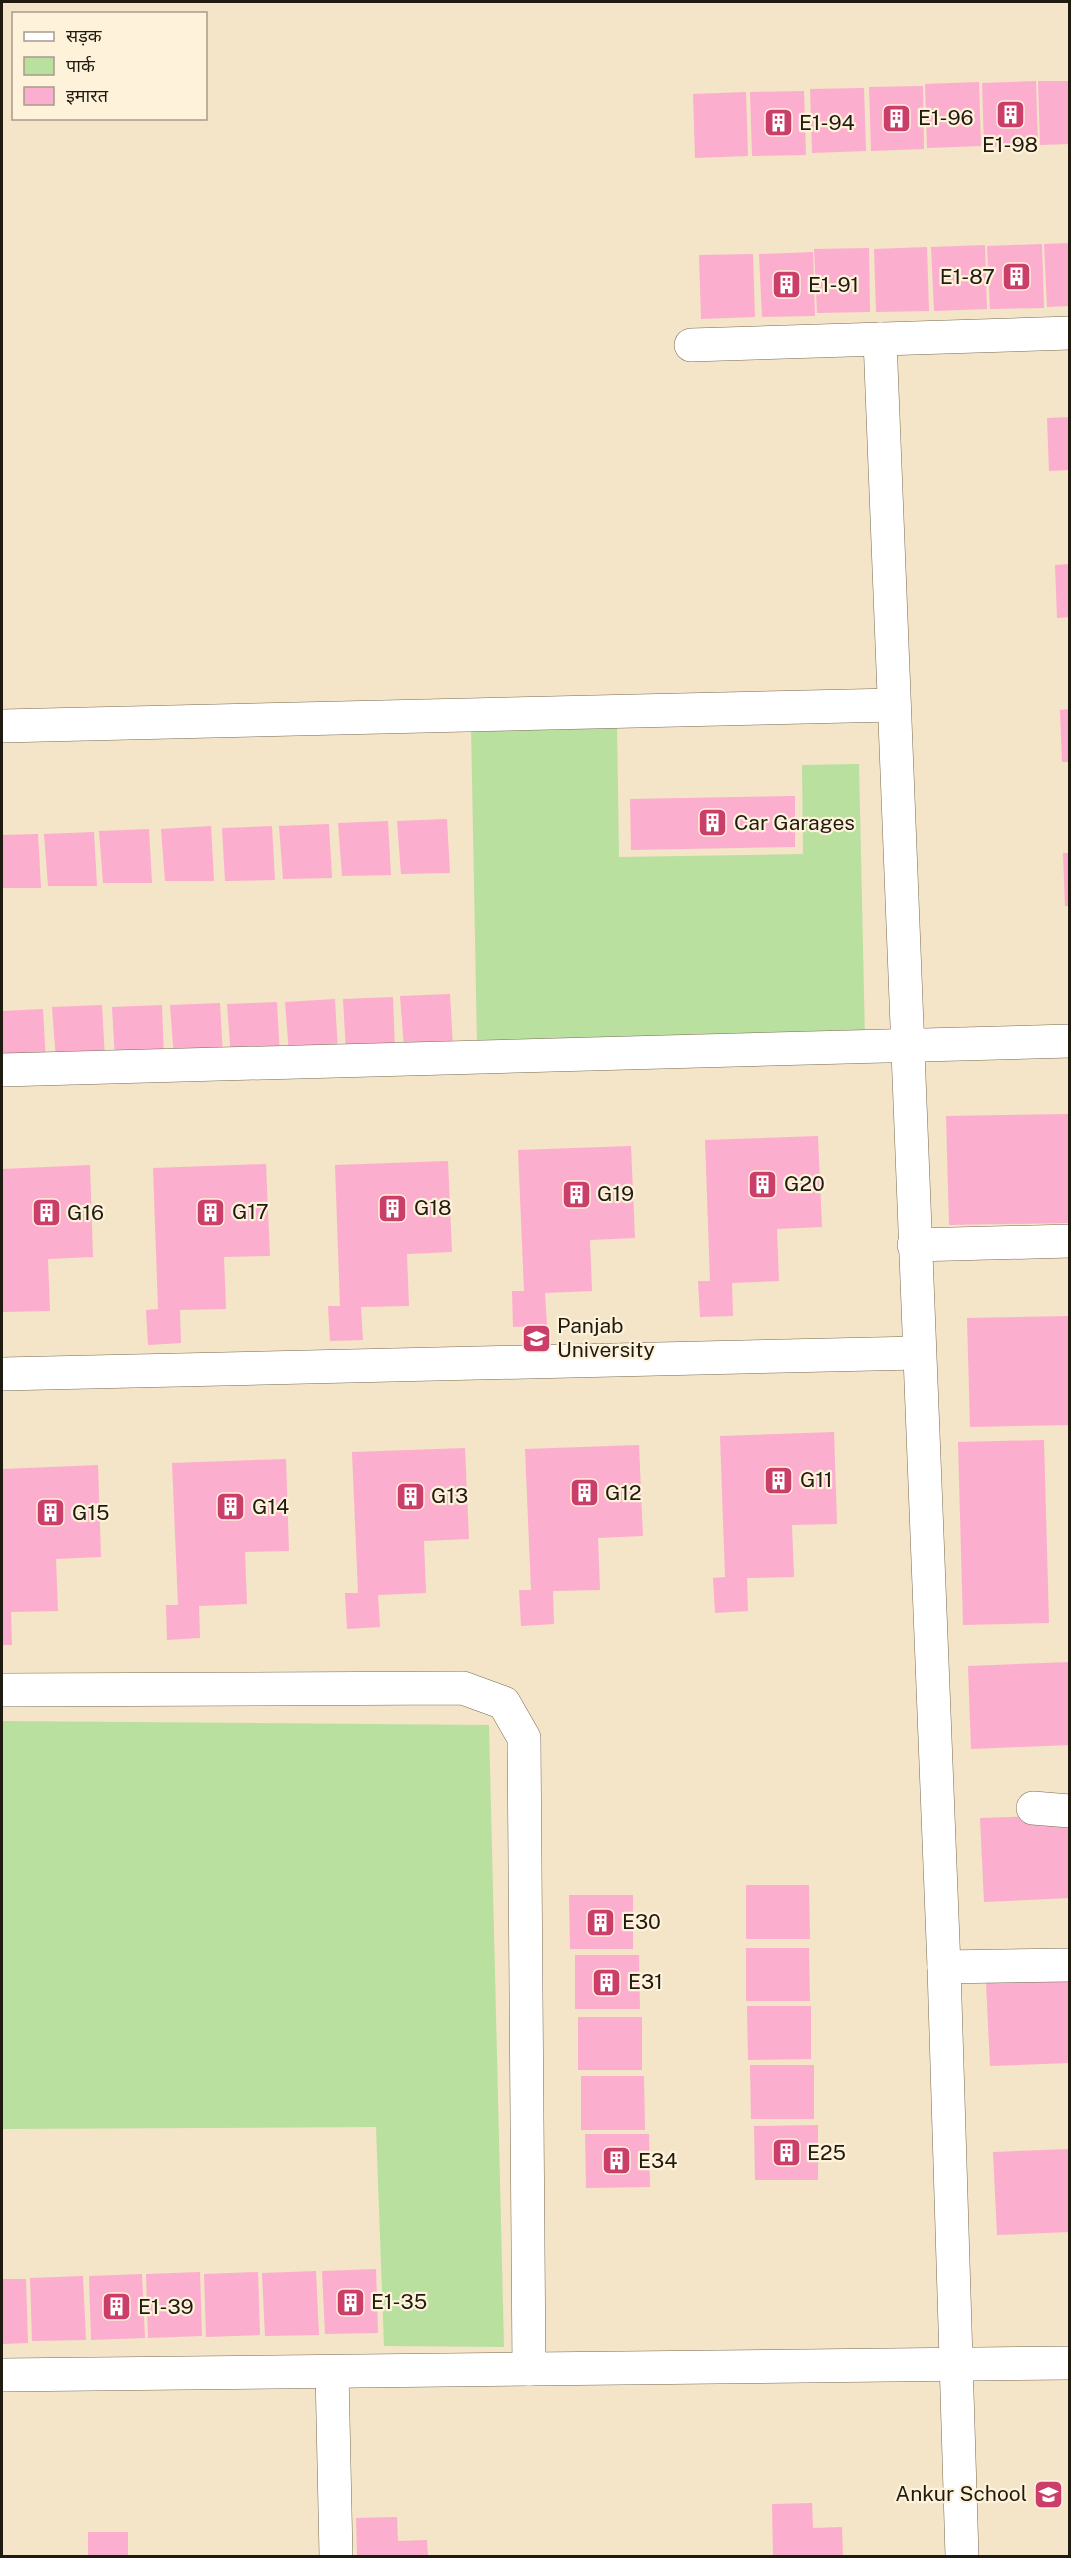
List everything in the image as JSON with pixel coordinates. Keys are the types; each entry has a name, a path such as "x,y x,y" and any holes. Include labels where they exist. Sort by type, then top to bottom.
{"lane":[{"path":"691,345 1070,333"},
{"path":"880,339 918,1353 944,1967 962,2556"},
{"path":"2,726 894,705"},
{"path":"2,1070 1070,1041"},
{"path":"914,1245 1070,1241"},
{"path":"2,1374 918,1353"},
{"path":"2,1690 463,1688 504,1703 524,1738 529,2369"},
{"path":"1033,1808 1070,1811"},
{"path":"944,1967 1070,1965"},
{"path":"2,2375 1070,2363"},
{"path":"332,2372 336,2556"}],"green space":[{"path":"617,724 619,857 803,854 802,765 859,764 865,1039 477,1044 471,726"},
{"path":"2,1721 489,1725 504,2347 384,2346 376,2127 2,2129"}],"building":[{"name":"E1-98","path":"1036,81 1038,145 984,147 982,83"},
{"path":"1038,81 1070,81 1070,144 1040,145"},
{"path":"979,82 981,146 927,148 925,84"},
{"name":"E1-96","path":"923,86 924,149 871,151 869,87"},
{"path":"864,88 866,151 812,153 810,89"},
{"name":"E1-94","path":"804,91 806,155 752,156 750,92"},
{"path":"746,92 748,156 695,158 693,94"},
{"path":"1070,243 1070,306 1047,307 1044,244"},
{"name":"E1-87","path":"1042,244 1044,308 990,309 987,246"},
{"path":"985,245 987,309 934,311 931,247"},
{"path":"927,247 929,311 876,312 874,249"},
{"path":"869,248 870,312 817,313 814,249"},
{"name":"E1-91","path":"813,252 815,316 762,317 759,254"},
{"path":"753,254 755,317 701,319 699,255"},
{"path":"1070,417 1070,470 1049,471 1047,418"},
{"path":"1070,564 1070,617 1057,618 1055,565"},
{"path":"1070,709 1070,762 1062,762 1060,710"},
{"name":"Car Garages","path":"795,796 795,847 631,850 630,799"},
{"path":"447,819 450,873 401,874 397,821"},
{"path":"388,821 391,875 342,876 338,823"},
{"path":"329,824 332,878 283,879 279,826"},
{"path":"211,826 214,881 165,881 161,829"},
{"path":"272,826 275,880 225,881 222,828"},
{"path":"149,829 152,883 103,883 99,831"},
{"path":"94,832 97,886 48,886 44,834"},
{"path":"38,834 41,888 2,888 2,835"},
{"path":"1063,853 1070,853 1070,906 1065,906"},
{"path":"450,994 453,1048 404,1048 400,996"},
{"path":"393,997 395,1050 346,1052 343,999"},
{"path":"335,999 338,1053 289,1054 285,1002"},
{"path":"277,1002 280,1056 231,1057 227,1004"},
{"path":"220,1003 223,1057 174,1058 170,1005"},
{"path":"102,1005 105,1059 56,1060 52,1007"},
{"path":"162,1005 164,1059 115,1059 112,1007"},
{"path":"43,1009 46,1063 2,1064 2,1011"},
{"path":"1070,1114 1070,1223 949,1225 946,1116"},
{"name":"G20","path":"818,1136 822,1227 777,1229 779,1281 732,1283 733,1316 700,1317 698,1281 710,1281 705,1140"},
{"name":"G19","path":"631,1146 635,1238 590,1240 592,1291 545,1293 547,1326 513,1327 512,1291 524,1291 518,1150"},
{"name":"G18","path":"448,1161 452,1252 407,1254 409,1306 361,1307 363,1340 330,1341 328,1306 340,1306 335,1165"},
{"name":"G17","path":"266,1164 270,1256 224,1257 226,1309 180,1310 181,1343 148,1345 146,1310 158,1309 153,1168"},
{"name":"G16","path":"90,1165 93,1257 48,1259 50,1311 2,1312 2,1169"},
{"path":"1070,1316 1070,1425 970,1427 967,1318"},
{"name":"G11","path":"834,1432 837,1524 792,1525 794,1577 747,1578 748,1611 715,1613 713,1578 725,1577 720,1436"},
{"path":"1044,1440 1049,1623 963,1625 958,1442"},
{"name":"G12","path":"639,1445 643,1536 598,1538 600,1590 553,1591 554,1624 521,1626 519,1590 531,1590 525,1449"},
{"name":"G13","path":"465,1448 469,1539 424,1541 426,1593 378,1595 380,1627 347,1629 345,1593 358,1593 352,1452"},
{"name":"G14","path":"286,1459 289,1551 245,1552 247,1604 199,1606 200,1638 167,1640 166,1605 178,1605 172,1463"},
{"name":"G15","path":"98,1465 101,1557 56,1559 58,1611 11,1612 12,1645 2,1645 2,1469"},
{"path":"1070,1662 1070,1745 971,1749 968,1666"},
{"path":"1070,1815 1070,1898 984,1902 980,1818"},
{"path":"746,1885 809,1885 810,1939 746,1939"},
{"name":"E30","path":"569,1895 633,1895 633,1949 570,1949"},
{"path":"746,1948 809,1948 810,2001 746,2001"},
{"name":"E31","path":"575,1955 639,1955 640,2009 575,2009"},
{"path":"1070,1980 1070,2063 990,2066 986,1983"},
{"path":"747,2006 811,2006 811,2059 748,2060"},
{"path":"578,2017 642,2017 642,2070 578,2070"},
{"path":"750,2065 814,2065 814,2119 751,2119"},
{"path":"581,2076 644,2076 645,2130 581,2130"},
{"name":"E25","path":"818,2125 818,2180 755,2180 754,2126"},
{"name":"E34","path":"585,2134 649,2134 650,2187 586,2188"},
{"path":"1070,2149 1070,2232 997,2235 993,2152"},
{"name":"E1-35","path":"376,2269 378,2333 325,2334 322,2271"},
{"path":"316,2271 319,2335 265,2336 262,2273"},
{"path":"200,2272 202,2336 148,2338 146,2274"},
{"path":"258,2272 260,2335 206,2337 204,2274"},
{"name":"E1-39","path":"142,2274 145,2338 91,2340 89,2276"},
{"path":"83,2276 86,2340 32,2341 30,2278"},
{"path":"2,2279 26,2279 28,2343 2,2344"},
{"path":"812,2503 813,2528 842,2527 843,2556 773,2556 772,2504"},
{"path":"397,2517 398,2541 427,2540 428,2556 357,2556 356,2518"},
{"path":"88,2532 128,2532 128,2556 88,2556"}],"place":[{"name":"E1-98","path":"1010,114"},
{"name":"E1-96","path":"897,118"},
{"name":"E1-94","path":"778,123"},
{"name":"E1-87","path":"1016,277"},
{"name":"E1-91","path":"787,285"},
{"name":"Car Garages","path":"713,823"},
{"name":"G20","path":"763,1184"},
{"name":"G19","path":"576,1194"},
{"name":"G18","path":"393,1208"},
{"name":"G17","path":"211,1212"},
{"name":"G16","path":"46,1213"},
{"name":"Panjab University","path":"536,1338"},
{"name":"G11","path":"779,1480"},
{"name":"G12","path":"584,1493"},
{"name":"G13","path":"410,1496"},
{"name":"G14","path":"231,1507"},
{"name":"G15","path":"51,1513"},
{"name":"E30","path":"601,1922"},
{"name":"E31","path":"607,1982"},
{"name":"E25","path":"786,2153"},
{"name":"E34","path":"617,2161"},
{"name":"E1-35","path":"350,2302"},
{"name":"E1-39","path":"117,2307"},
{"name":"Ankur School","path":"1048,2494"}]}
